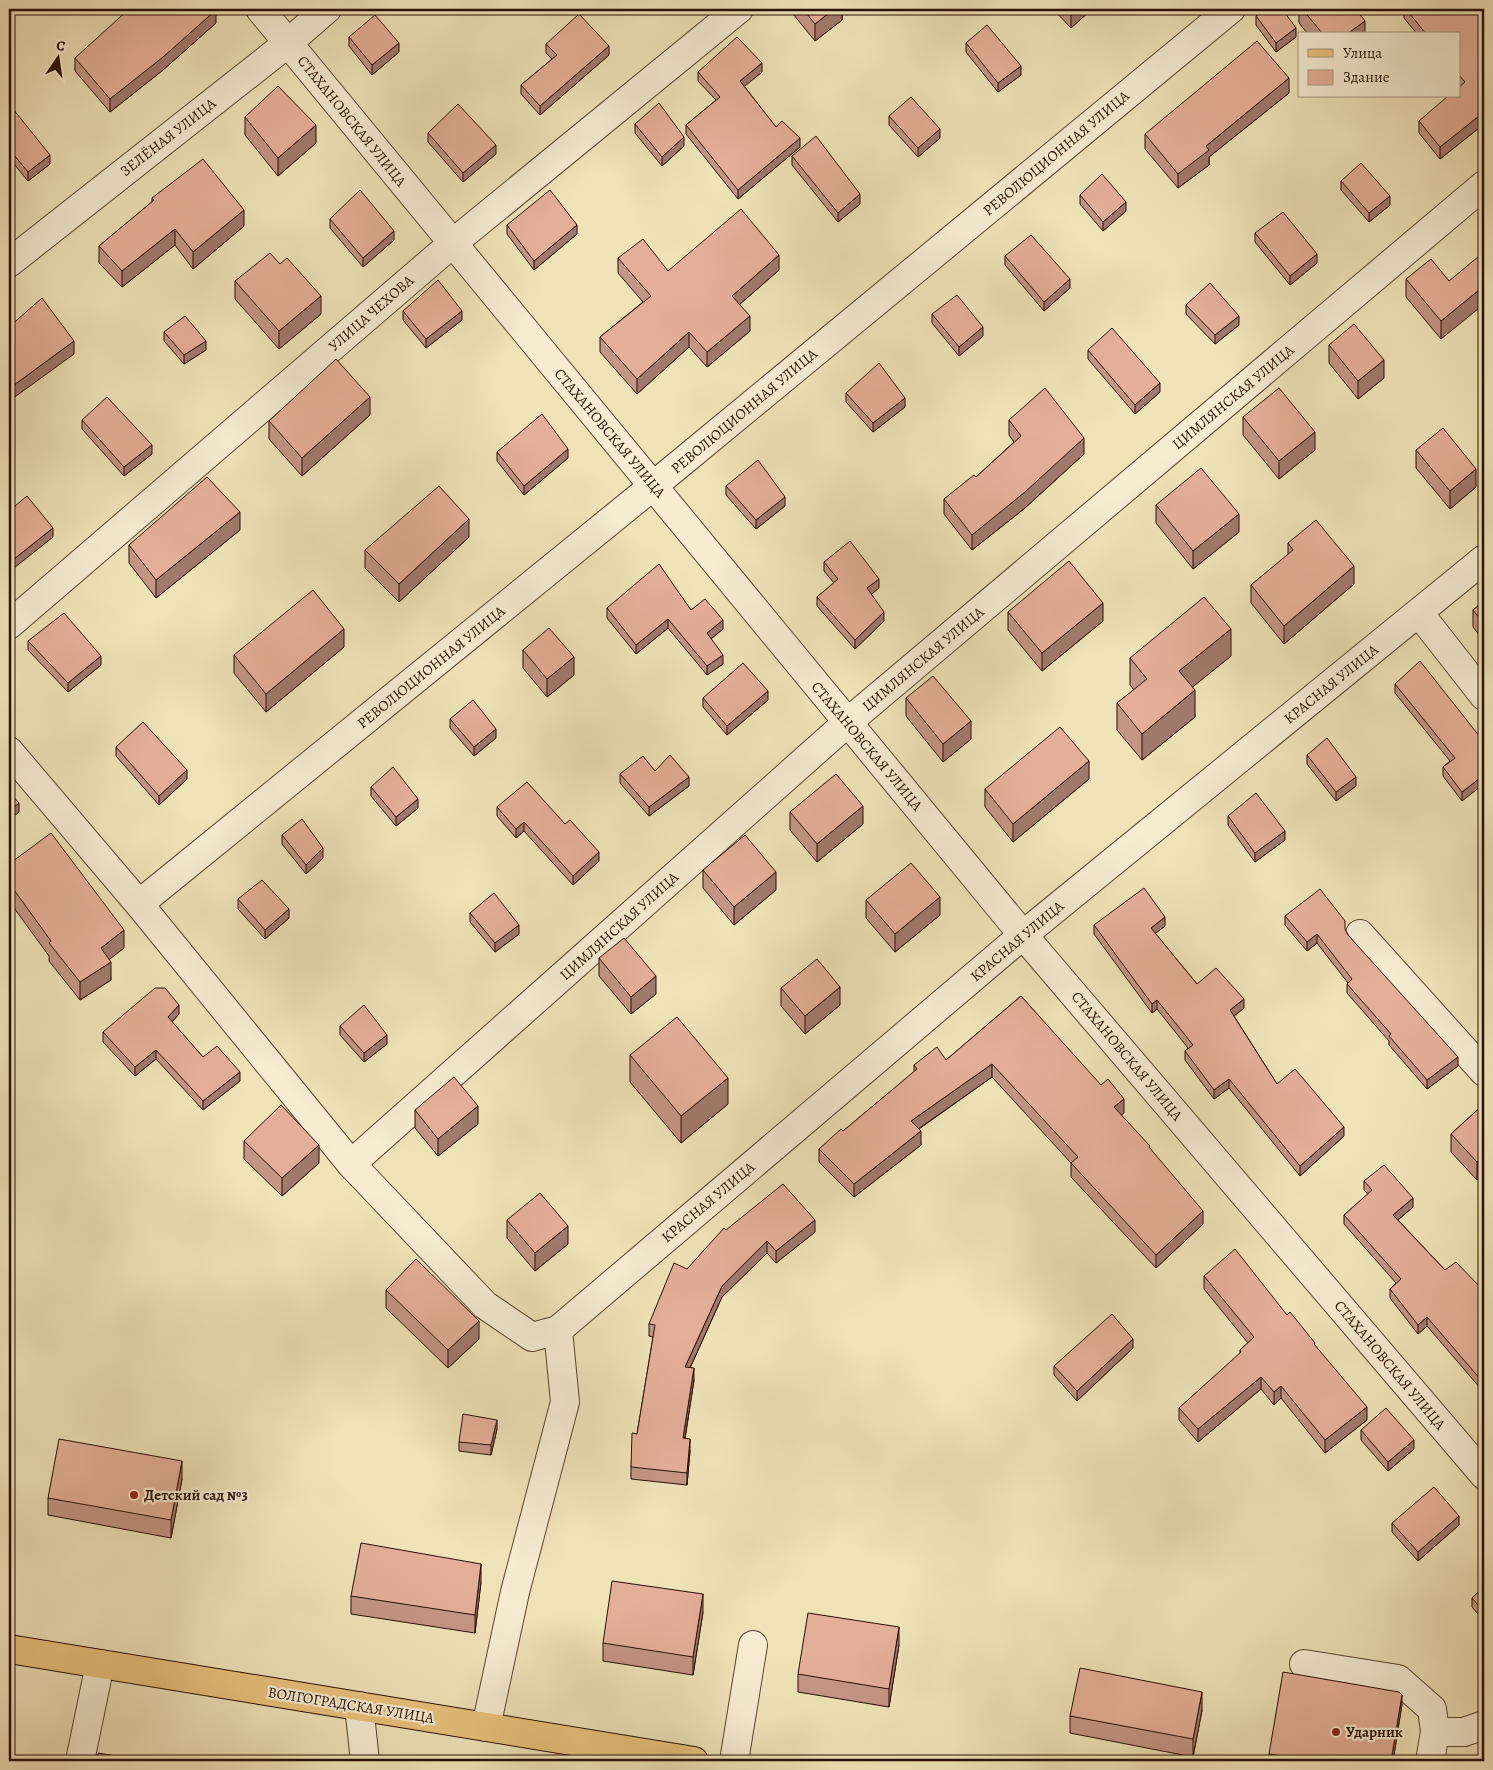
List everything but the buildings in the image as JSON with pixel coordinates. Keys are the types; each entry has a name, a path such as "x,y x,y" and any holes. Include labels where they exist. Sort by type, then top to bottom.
{"main road":[{"name":"ВОЛГОГРАДСКАЯ УЛИЦА","path":"9,1649 684,1760"}],"street":[{"name":"СТАХАНОВСКАЯ УЛИЦА","path":"260,9 1024,935 1484,1475"},
{"name":"ЗЕЛЁНАЯ УЛИЦА","path":"9,263 327,9"},
{"name":"УЛИЦА ЧЕХОВА","path":"9,624 453,243 739,9"},
{"name":"РЕВОЛЮЦИОННАЯ УЛИЦА","path":"139,904 653,486 1231,9"},
{"name":"ЦИМЛЯНСКАЯ УЛИЦА","path":"350,1164 848,722 1484,185"},
{"name":"КРАСНАЯ УЛИЦА","path":"558,1330 1024,935 1484,560"},
{"path":"1419,613 1484,696"},
{"path":"9,751 139,904 350,1164 484,1305 532,1337 558,1330 565,1402 515,1592 486,1727"},
{"path":"1360,934 1484,1072"},
{"path":"734,1761 753,1645"},
{"path":"80,1761 100,1664"},
{"path":"1304,1664 1398,1678 1432,1709 1435,1732 1430,1761"},
{"path":"359,1706 364,1761"},
{"path":"1435,1732 1464,1732 1484,1725"}],"place":[{"name":"Детский сад №3","path":"134,1495"},
{"name":"Ударник","path":"1336,1732"}]}
